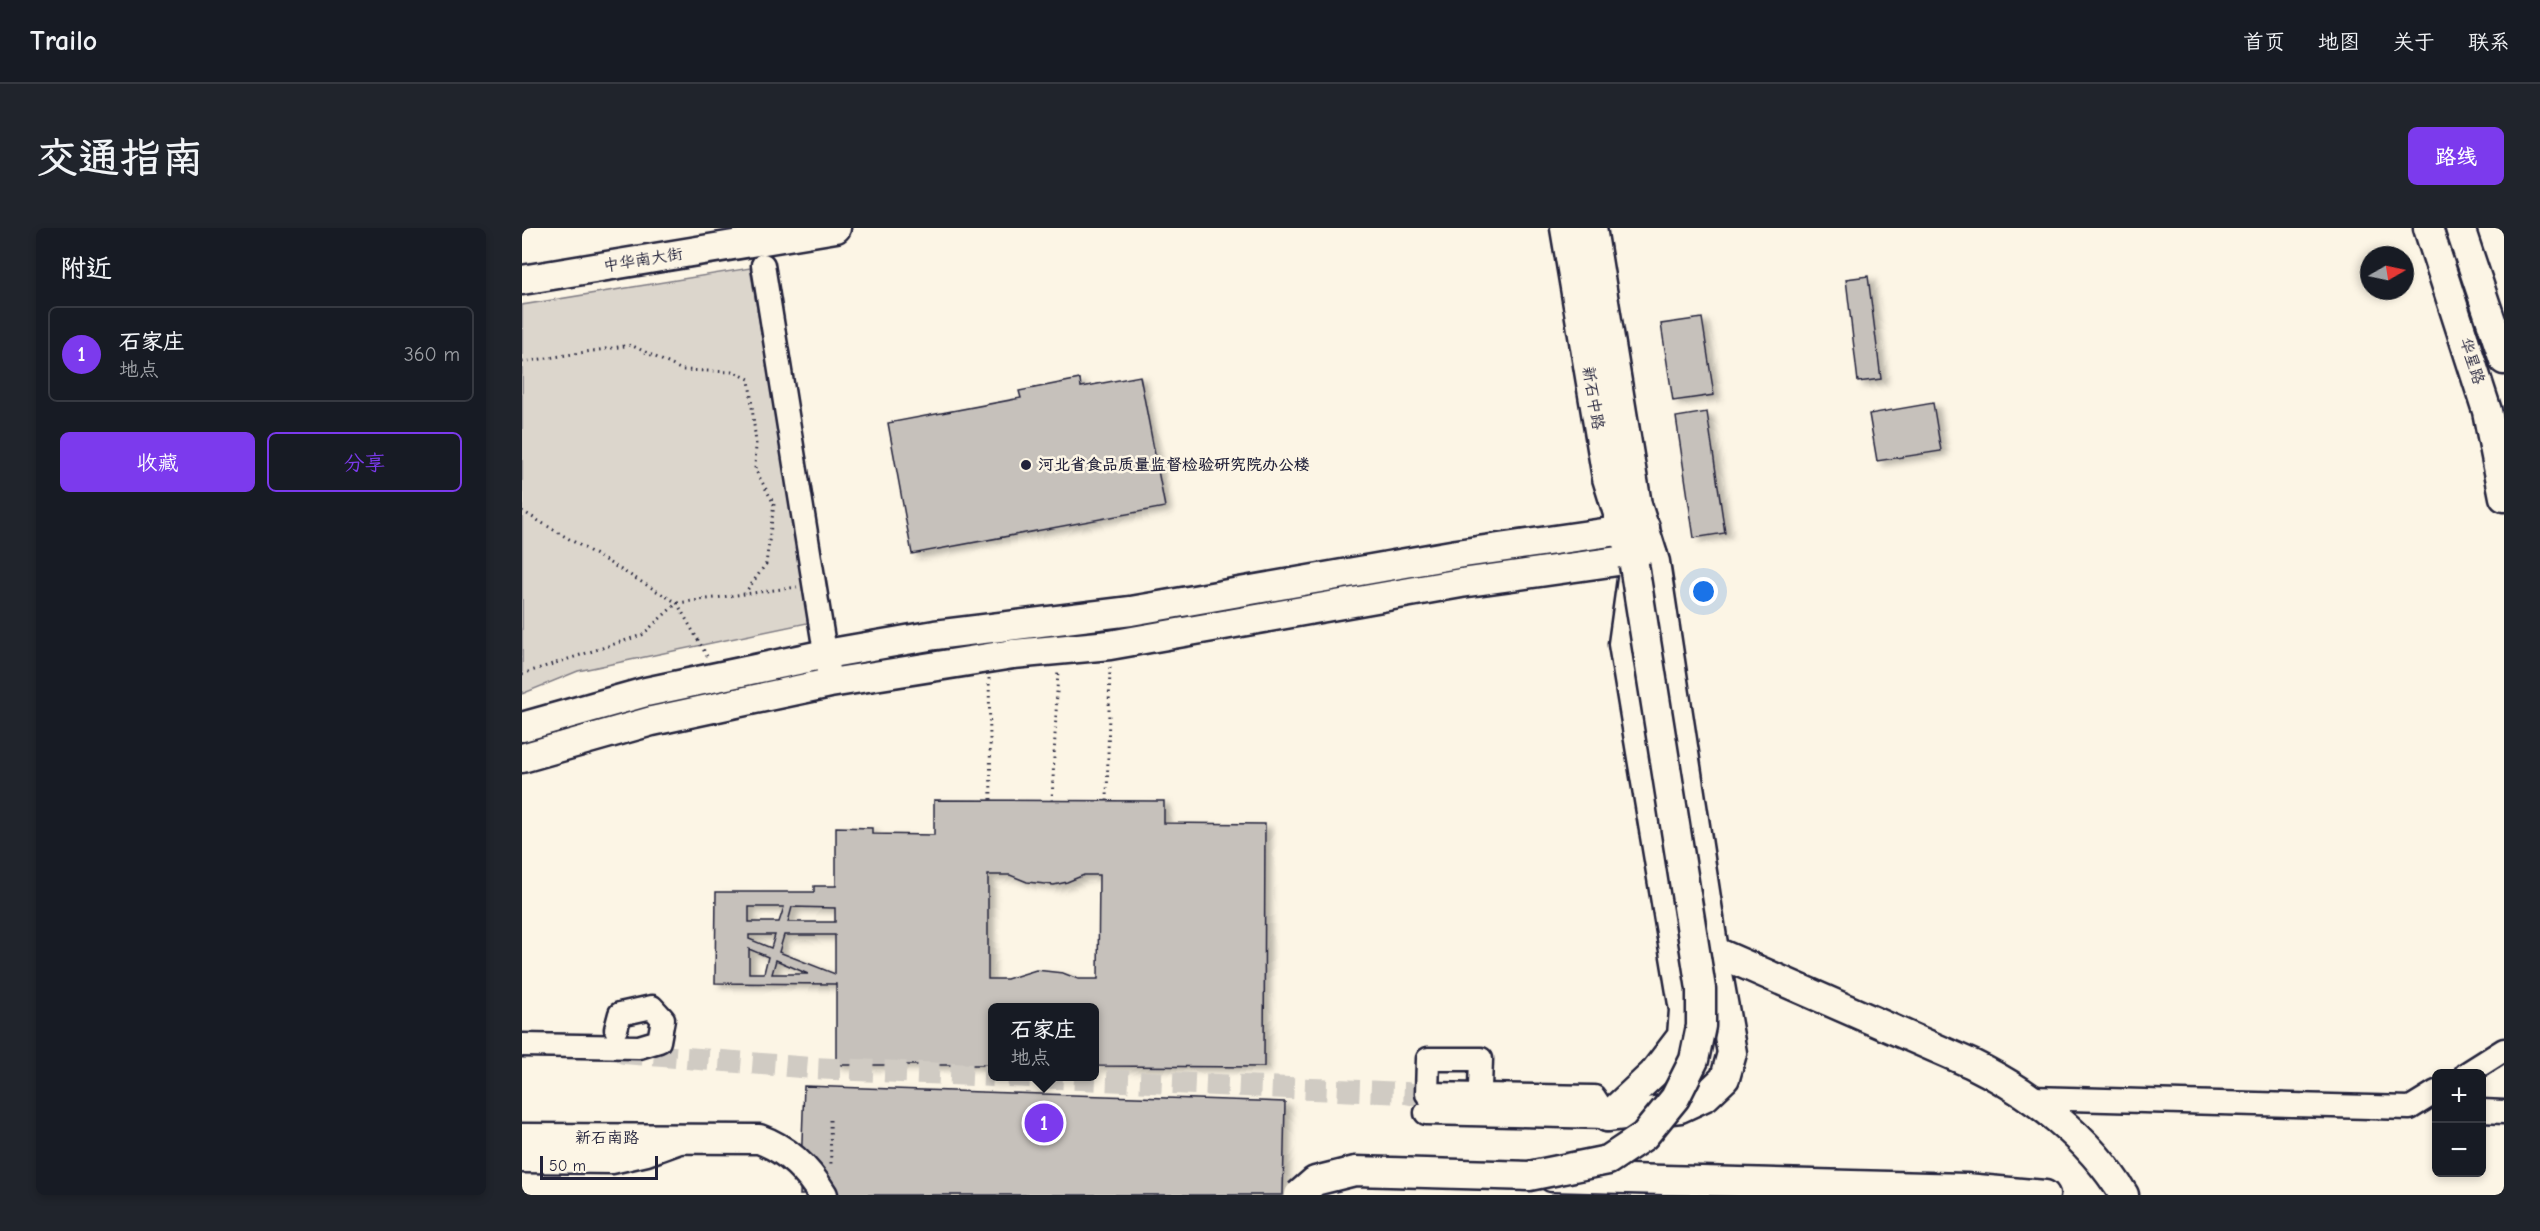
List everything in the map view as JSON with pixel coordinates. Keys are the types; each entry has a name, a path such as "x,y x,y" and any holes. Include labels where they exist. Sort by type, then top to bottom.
{"main road":[{"name":"中华南大街","path":"522,264 741,228"},
{"name":"中华南大街","path":"522,280 836,228"},
{"name":"新石中路","path":"1565,228 1607,478 1635,521"},
{"name":"新石中路","path":"1592,228 1635,521"},
{"name":"华星路","path":"2428,228 2484,401 2504,497"},
{"name":"华星路","path":"2460,228 2504,360"},
{"path":"522,728 613,700 826,654 967,631 1131,611 1635,521 1701,989 1701,1026 1694,1060 1675,1098 1644,1136 1608,1160 1529,1176"},
{"path":"522,758 642,723 830,683 988,658 1110,645 1461,583 1640,560"},
{"path":"1607,1117 1653,1074 1682,1036 1683,1010 1673,939 1623,644 1640,560"},
{"path":"1607,1117 1680,1108 1706,1096 1725,1078 1732,1053 1640,560"},
{"path":"1673,939 1714,951 2008,1082 2031,1098 2099,1161 2124,1195"},
{"name":"新石南路","path":"522,1138 753,1138 766,1141 827,1184"},
{"path":"1299,1195 1315,1181 1355,1171 1966,1188 2045,1195"}],"street":[{"path":"763,266 830,683"},
{"path":"522,1045 639,1047 659,1041 663,1019 652,1007 636,1010 620,1014 616,1029"},
{"path":"2474,1069 2504,1050"},
{"path":"1480,1087 1481,1059 1428,1059 1427,1094 1594,1097 1607,1117"},
{"path":"2410,1108 2432,1094"},
{"path":"2031,1098 2432,1109"},
{"path":"2486,1111 2504,1112"},
{"path":"1426,1113 1607,1117"},
{"path":"522,1161 612,1162 647,1154 693,1138"}],"path":[{"path":"522,362 631,345 682,370 734,372 749,379 756,443 755,469 774,504 766,564 745,593"},
{"path":"522,511 677,603 719,676"},
{"path":"522,674 642,635 677,603 814,585"},
{"path":"1107,801 1110,645"},
{"path":"1052,801 1059,650"},
{"path":"988,658 991,801"},
{"path":"827,1184 830,1120"}],"shaded area":[{"path":"750,268 812,622 578,671 522,694 522,305"}],"building":[{"path":"1868,276 1881,379 1858,382 1846,279"},
{"path":"1702,318 1714,395 1673,401 1661,324"},
{"name":"河北省食品质量监督检验研究院办公楼","path":"1140,376 1165,507 912,554 888,423 1021,398 1019,391 1080,379 1081,387"},
{"path":"1933,403 1941,451 1877,461 1869,414"},
{"path":"1707,412 1725,533 1694,538 1676,417"},
{"path":"934,800 1164,801 1164,823 1265,824 1264,1067 1099,1066 1099,1003 988,1003 988,1065 836,1065 836,984 715,983 716,892 814,892 814,886 836,886 836,827 872,828 872,834 934,835","holes":["988,875 1010,875 1027,882 1054,885 1084,875 1099,875 1098,979 1078,979 1063,973 1036,970 1007,979 988,979","749,907 784,907 779,922 749,922","792,907 835,908 835,922 788,922","749,935 775,935 771,948 749,939","784,935 835,935 835,974 779,952","749,949 768,957 764,973 749,973","776,960 808,974 772,974"]},
{"path":"804,1086 1285,1102 1283,1195 800,1195"}],"tunnel":[{"path":"623,1050 624,1053 812,1068 988,1076"},
{"path":"1099,1080 1406,1093 1444,1101"}],"place":[{"name":"河北省食品质量监督检验研究院办公楼","path":"1026,465"},
{"name":"石家庄","path":"1044,1123"}]}
